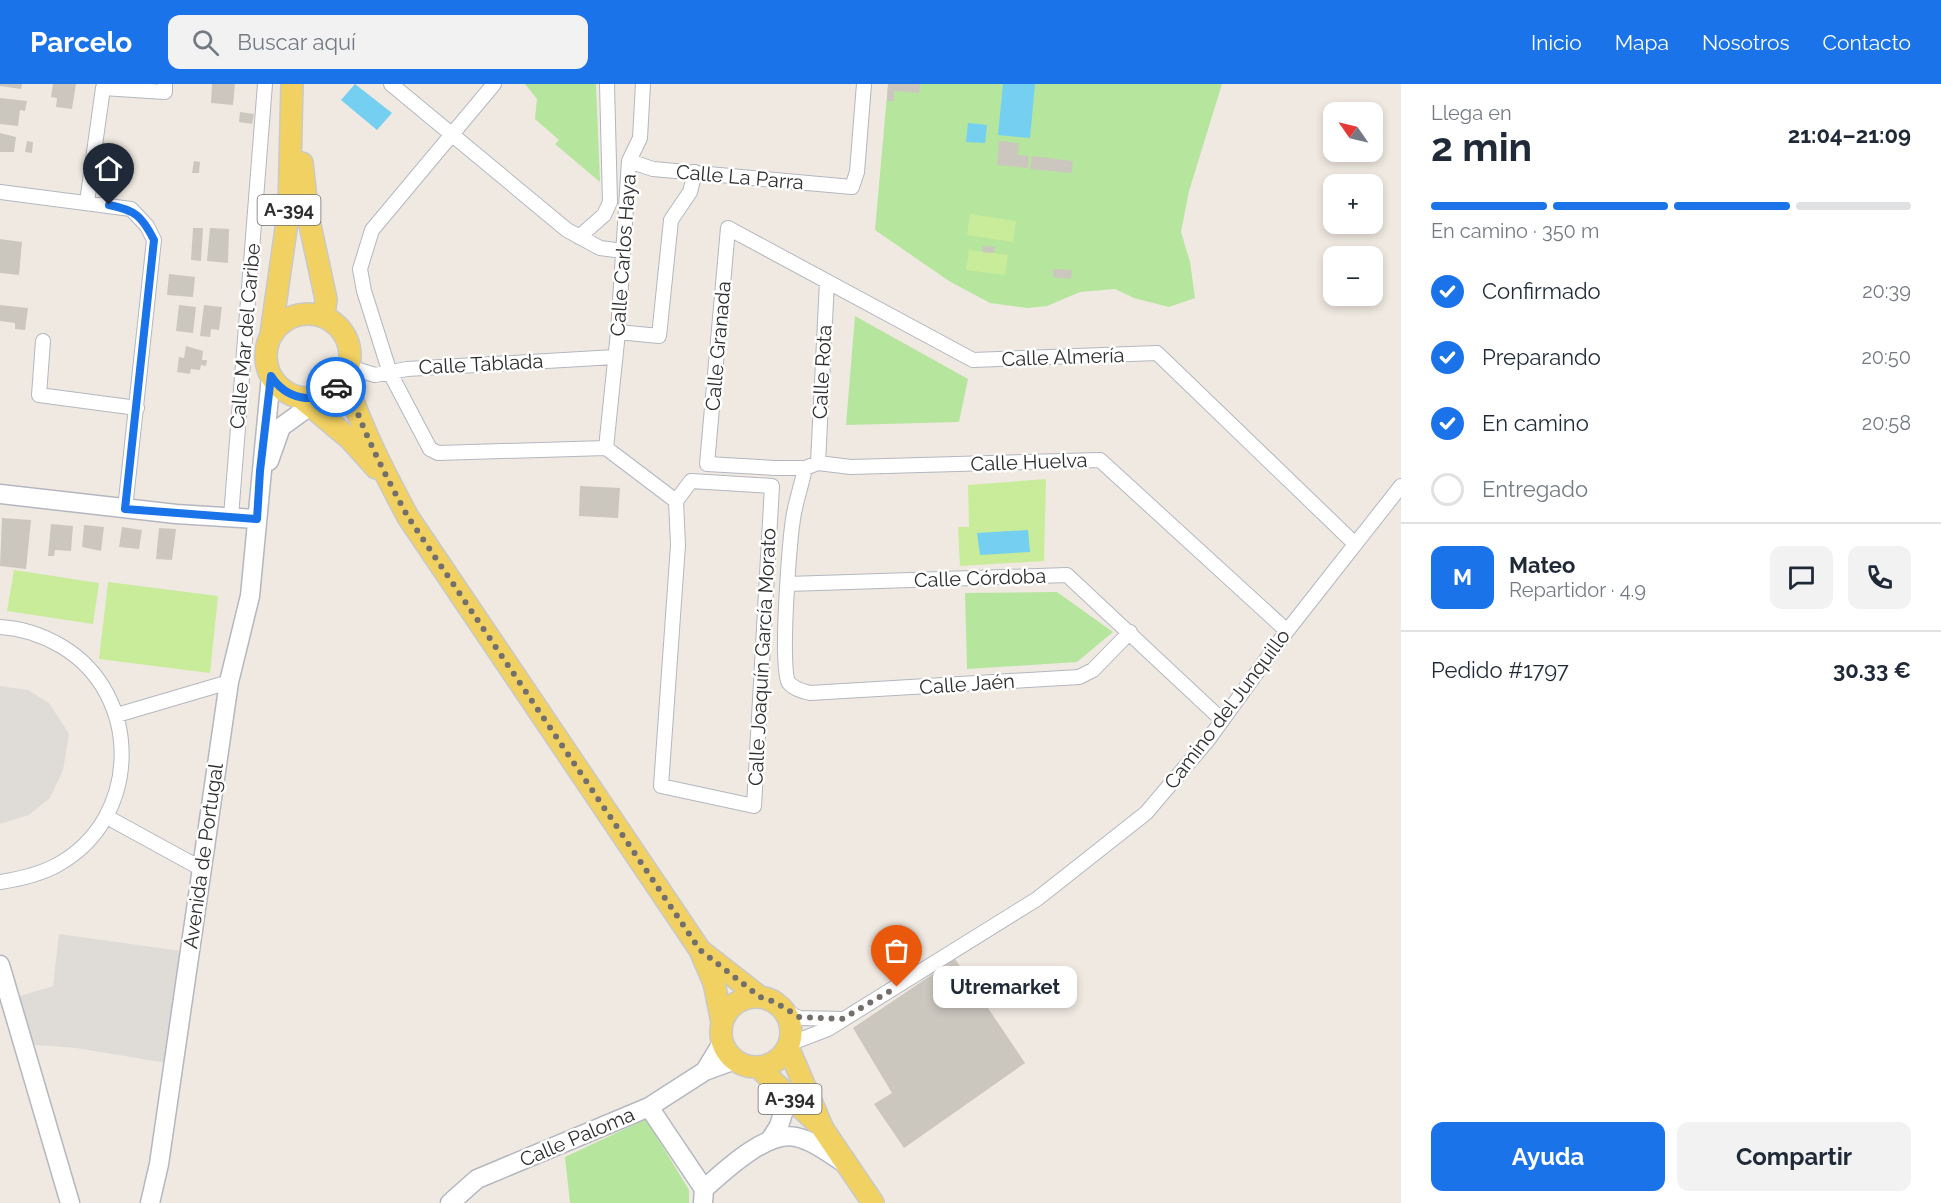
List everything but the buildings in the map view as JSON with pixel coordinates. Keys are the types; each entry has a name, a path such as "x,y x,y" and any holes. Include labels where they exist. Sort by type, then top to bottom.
{"main road":[{"name":"A-394","path":"271,376 265,355 271,334 290,192 292,84"},
{"name":"A-394","path":"299,84 298,130 308,216 326,299 324,316"},
{"path":"271,334 289,318 312,314 324,316 337,325 346,337 350,352 347,372 355,408 389,482 408,517 700,950 714,983 722,1032 735,1060"},
{"path":"309,400 331,392 347,372"},
{"path":"271,376 285,392 309,400 350,439 389,482"},
{"path":"700,950 760,997 775,1002 784,1010"},
{"path":"722,1032 726,1013 741,1000 760,997"},
{"name":"A-394","path":"784,1010 790,1026 788,1046 823,1129 873,1203"},
{"name":"A-394","path":"758,1067 776,1062 788,1046"},
{"name":"A-394","path":"735,1060 758,1067 823,1129"}],"street":[{"path":"87,202 103,88 165,92 165,84"},
{"name":"Calle Mar del Caribe","path":"231,517 265,84"},
{"path":"391,84 579,237 600,248 623,251"},
{"path":"494,84 372,231 364,250 361,279 390,373 430,449 438,453 606,448 676,501"},
{"path":"579,237 604,215 610,202 607,84"},
{"name":"Calle Carlos Haya","path":"606,448 618,332 629,161 640,138 643,84"},
{"name":"Calle La Parra","path":"629,161 653,168 852,187 857,172 864,84"},
{"path":"618,332 659,336 670,220 690,192 695,172"},
{"path":"0,192 131,209 147,226 154,240 125,509"},
{"name":"Calle Almería","path":"728,228 973,360 1157,354 1354,543"},
{"name":"Calle Granada","path":"707,464 728,228"},
{"name":"Calle Rota","path":"789,682 785,668 788,584 794,515 812,466 827,281"},
{"path":"44,341 39,395 136,408"},
{"name":"Calle Tablada","path":"347,372 375,375 407,369 615,357"},
{"name":"Avenida de Portugal","path":"150,1203 159,1164 200,868 229,682 250,596 271,376"},
{"name":"Avenida de Portugal","path":"257,514 273,444 281,427 309,400"},
{"name":"Calle Huelva","path":"707,464 851,467 1100,460 1287,631"},
{"name":"Calle Joaquín García Morato","path":"692,481 772,486 754,806 661,786 678,545 676,501 692,481"},
{"name":"Camino del Junquillo","path":"788,1046 828,1029 999,924 1037,899 1146,813 1208,740 1287,631 1401,486"},
{"path":"0,494 125,509 231,517 257,514"},
{"name":"Calle Córdoba","path":"788,584 1067,575 1222,720"},
{"path":"0,627 38,634 82,660 98,680 117,715 123,748 123,765 119,784 107,816 91,837 57,865 20,879 0,882"},
{"name":"Calle Jaén","path":"789,682 798,690 810,693 1079,676 1093,670 1130,632"},
{"path":"117,715 229,682"},
{"path":"107,816 200,868"},
{"path":"0,965 70,1203"},
{"path":"784,1010 799,1017 842,1019"},
{"name":"Calle Paloma","path":"705,1071 722,1032"},
{"name":"Calle Paloma","path":"450,1203 477,1179 649,1107 705,1071 735,1060"},
{"path":"770,1140 779,1126 788,1097"},
{"path":"649,1107 703,1196 731,1165 770,1140 793,1136 808,1140 846,1164"}],"green space":[{"path":"525,84 596,84 600,182 555,144 559,140 535,119 537,99"},
{"path":"888,84 1222,84 1189,191 1181,232 1190,262 1195,298 1169,307 1134,298 1115,289 1080,292 1047,306 1028,308 990,303 949,281 875,230"},
{"path":"970,214 1016,221 1013,242 967,235"},
{"path":"969,250 1008,255 1005,275 966,270"},
{"path":"855,316 968,379 959,422 846,425"},
{"path":"1046,479 1044,561 960,566 958,527 969,527 968,485"},
{"path":"14,570 99,583 93,624 7,611"},
{"path":"108,582 218,596 210,673 99,659"},
{"path":"1057,592 1113,632 1077,662 967,669 965,593"},
{"path":"646,1119 689,1190 689,1203 570,1203 565,1157"}],"shaded area":[{"path":"0,686 28,690 49,703 69,734 63,770 50,798 29,815 0,824"},
{"path":"59,934 188,952 173,1064 76,1048 23,1044 10,999 53,986"}],"water":[{"path":"355,84 392,113 377,130 341,100"},
{"path":"1003,84 1035,84 1030,138 998,135"},
{"path":"968,123 987,125 985,143 966,142"},
{"path":"1028,530 1030,552 980,555 977,533"}],"way so far":[{"path":"336,387 345,377 355,408 408,517 700,950 760,997 775,1002 784,1010 799,1017 818,1020 842,1019 897,987"}],"place":[{"name":"Utremarket","path":"897,987"}],"route":[{"path":"109,205 131,209 147,226 154,240 125,509 257,519 267,393 271,376 285,392 301,398 316,398 331,392 336,387"}]}
